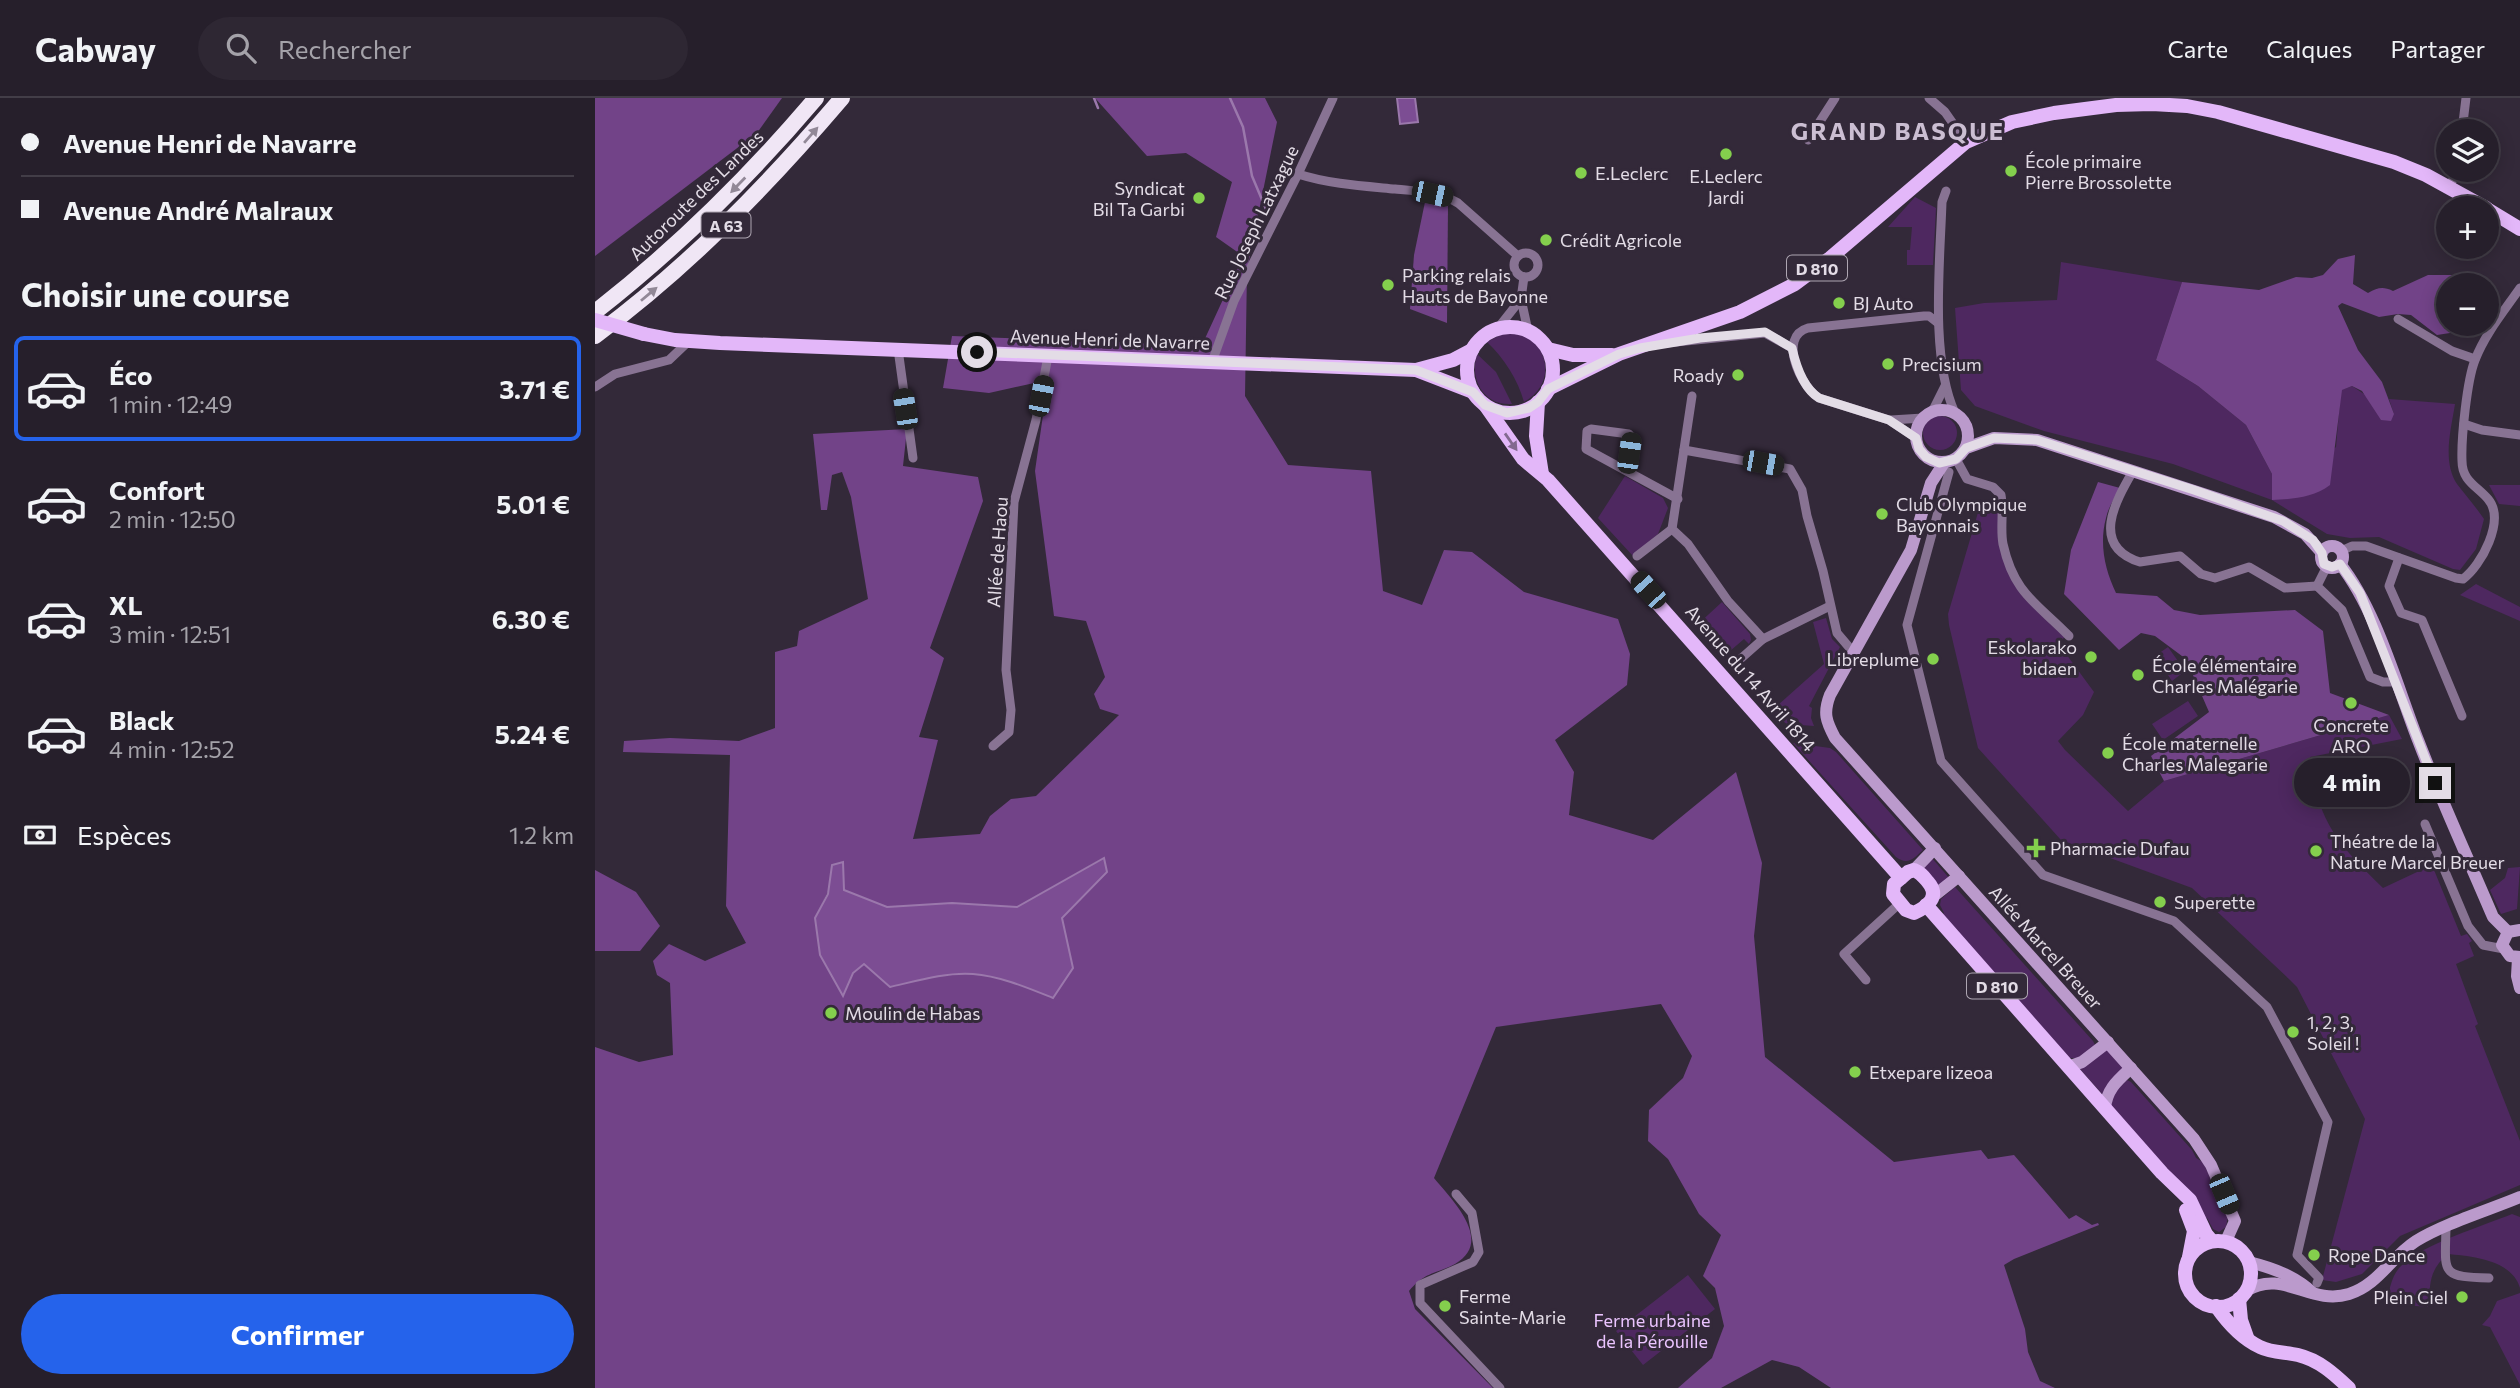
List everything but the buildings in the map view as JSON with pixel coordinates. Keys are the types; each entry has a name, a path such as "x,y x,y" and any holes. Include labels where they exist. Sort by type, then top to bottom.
{"highway":[{"name":"Autoroute des Landes","path":"595,312 648,270 710,213 816,98"},
{"name":"A 63","path":"595,336 655,289 723,228 784,165 842,98"}],"main road":[{"name":"D 810","path":"1548,389 1619,354 1739,312 1795,284 1830,258 1966,142 2013,122 2054,113 2116,106 2187,106 2244,119 2393,162 2464,196"},
{"name":"D 810","path":"2499,217 2520,229"},
{"name":"Avenue Henri de Navarre","path":"595,320 643,334 689,341 1416,370 1453,360 1472,350"},
{"path":"1508,326 1528,331 1548,349 1552,376 1548,389 1538,402 1519,412 1507,413 1485,405 1473,392 1468,378 1467,364 1472,350 1484,335 1498,328 1508,326"},
{"name":"D 810","path":"1548,349 1578,356 1619,354"},
{"name":"Avenue Henri de Navarre","path":"1416,370 1473,392"},
{"path":"1538,402 1536,436 1542,474"},
{"name":"Avenue du 14 Avril 1814","path":"1485,405 1523,459 1542,474 1648,590 1901,878"},
{"path":"1914,870 1920,872 1933,888 1930,900 1914,913 1906,910 1893,894 1894,884 1914,870"},
{"name":"D 810","path":"1930,900 2068,1067 2162,1173 2190,1200 2206,1234 2219,1241"},
{"name":"D 810","path":"2162,1173 2191,1218 2193,1231 2189,1259"},
{"path":"2243,1295 2226,1306 2200,1301 2188,1286 2186,1277 2189,1259 2202,1245 2219,1241 2241,1250 2249,1262 2251,1274 2243,1295 2241,1320 2248,1338"},
{"path":"2216,1306 2226,1320 2248,1338 2270,1351 2310,1359 2325,1367 2349,1388"}],"street":[{"name":"Rue Joseph Latxague","path":"1212,362 1234,301 1333,98"},
{"path":"1808,140 1835,98"},
{"path":"1929,98 1945,112 1966,142"},
{"path":"2463,119 2466,98"},
{"path":"1298,174 1321,181 1421,191 1448,197 1518,256"},
{"path":"2449,187 2452,182"},
{"path":"1946,191 1942,202 1938,323 1945,386 1955,413 1966,424 1994,438 2044,442 2274,517 2313,540 2332,556 2360,593 2426,760 2493,917 2514,931 2503,940 2504,949 2509,956 2519,958 2516,965 2520,988"},
{"path":"1528,253 1535,257 1538,263 1536,273 1531,277 1517,274 1514,267 1518,256 1528,253"},
{"path":"1524,277 1521,299 1528,331"},
{"path":"2316,586 2332,556 2352,546 2367,546 2456,578 2463,579 2475,568 2494,531 2492,505 2488,498 2468,481 2463,470 2464,424 2475,359 2491,329 2520,288"},
{"path":"1498,328 1521,299"},
{"path":"1916,438 1889,420 1812,394 1805,384 1792,348 1795,337 1808,328 1924,316 1929,316 1938,323"},
{"path":"2399,319 2452,351 2475,359"},
{"path":"1640,348 1700,338 1765,332 1792,348"},
{"path":"595,387 615,374 669,360 689,341"},
{"path":"898,349 913,458"},
{"name":"Allée de Haou","path":"993,746 1009,732 1011,709 1006,670 1014,502 1036,420 1048,356"},
{"path":"1945,386 1916,431 1919,449 1926,457 1949,465 1967,479 1993,486 2001,495 2002,542 2015,579 2029,600 2069,636"},
{"path":"1637,556 1672,529 1692,396"},
{"path":"1889,420 1927,415 1940,410 1955,413"},
{"path":"1966,424 1966,448"},
{"path":"2464,424 2482,430 2520,435"},
{"path":"1627,470 1631,437 1629,435 1591,429 1587,431 1586,449 1678,499"},
{"path":"1994,438 1966,448 1949,465 1907,625 1941,761 2043,875 2174,921 2267,1007 2328,1122 2297,1255 2319,1278 2315,1288"},
{"path":"1684,450 1786,467 1796,477 1802,489 1837,634 1854,653"},
{"name":"Allée Marcel Breuer","path":"1926,457 1931,483 1911,550 1828,699 1825,720 1835,738 2205,1154 2235,1221 2219,1241"},
{"name":"Allée Marcel Breuer","path":"1931,483 1949,465"},
{"path":"2133,471 2118,501 2109,530 2111,539 2135,560 2140,562 2180,556 2208,577 2223,577 2249,567 2285,588 2316,586 2342,610 2370,677 2383,682 2397,682"},
{"path":"1672,529 1688,544 1728,601 1763,639"},
{"path":"2399,558 2389,586 2401,613 2422,620 2462,716"},
{"path":"1737,662 1763,639 1830,606"},
{"path":"2425,824 2467,926 2483,945 2504,949"},
{"path":"1914,870 1935,849"},
{"path":"1930,900 1959,876"},
{"path":"1866,981 1845,954 1900,903"},
{"path":"2068,1067 2082,1062 2108,1042"},
{"path":"2105,1108 2106,1094 2131,1068"},
{"path":"1456,1194 1472,1213 1479,1252 1473,1262 1420,1285 1420,1303 1500,1388"},
{"path":"2249,1262 2271,1267 2332,1296 2348,1295 2372,1284 2396,1257 2414,1243 2520,1197"},
{"path":"2446,1228 2445,1263 2450,1272 2458,1278 2489,1278"},
{"path":"2243,1295 2255,1285 2271,1282 2300,1291 2315,1288"}],"green space":[{"path":"1915,197 1936,208 1933,265 1907,265 1912,227 1888,227"},
{"path":"2061,262 2182,282 2156,360 2198,386 2246,425 2272,474 2272,500 2173,464 2044,431 1975,406 1961,390 1955,308 1984,303 2057,300"},
{"path":"1504,333 1519,334 1530,340 1539,348 1544,359 1543,382 1536,393 1524,402 1510,370 1487,342"},
{"path":"1477,354 1496,372 1512,404 1494,401 1481,390 1475,373"},
{"path":"2352,386 2394,414 2389,399 2455,404 2449,445 2452,475 2484,519 2476,549 2460,570 2379,537 2350,538 2327,534 2272,500 2336,447 2341,390"},
{"path":"1940,416 1952,421 1957,433 1952,445 1940,450 1928,445 1923,433 1928,421"},
{"path":"1625,476 1663,498 1668,508 1658,534 1633,556 1598,518"},
{"path":"2489,485 2520,485 2520,506 2499,504"},
{"path":"1982,499 1999,504 2006,563 2065,637 2058,643 2094,692 2083,715 2058,741 2128,811 2164,781 2389,715 2402,739 2310,757 2318,799 2324,816 2342,844 2383,888 2432,865 2461,936 2467,934 2472,941 2469,943 2474,956 2456,964 2478,1024 2475,1026 2520,1141 2520,1185 2400,1236 2362,1274 2336,1282 2322,1280 2365,1119 2297,987 2290,980 2192,888 2061,840 1978,748 1948,614"},
{"path":"2476,584 2520,607 2520,621 2460,595"},
{"path":"1722,602 1750,634 1751,640 1749,644 1744,639 1723,657 1696,626"},
{"path":"1826,618 1832,639 1840,647 1809,706 1812,708 1814,726 1787,724 1770,712 1824,664 1813,622"},
{"path":"2168,647 2185,671 2172,681 2155,656"},
{"path":"2188,701 2198,716 2163,740 2152,724"},
{"path":"1793,743 1830,748 1836,752 1923,850 1907,861 1896,857"},
{"path":"1931,857 1950,879 1940,889 1920,866"},
{"path":"2520,867 2517,909 2501,914 2490,890 2505,878 2508,868"},
{"path":"1955,887 2093,1041 2095,1045 2082,1058 2069,1058 1942,915 1944,913 1940,905 1941,899"},
{"path":"2106,1049 2124,1067 2104,1096 2079,1068"},
{"path":"2127,1080 2192,1150 2196,1158 2203,1162 2228,1216 2226,1227 2219,1232 2213,1229 2207,1218 2204,1219 2109,1105 2113,1093"},
{"path":"2512,1214 2520,1217 2520,1288 2516,1279 2500,1265 2479,1258 2447,1254 2433,1273 2428,1307 2392,1304 2388,1298 2393,1280 2397,1271 2412,1257 2439,1243"},
{"name":"Ferme urbaine de la Pérouille","path":"1688,1275 1715,1309 1643,1365 1616,1331"},
{"path":"2520,1293 2520,1385 2490,1327 2482,1325 2497,1301"}],"shaded area":[{"path":"595,98 782,98 757,133 595,256"},
{"path":"1095,98 1265,98 1277,122 1247,270 1245,396 1288,465 1371,471 1383,591 1422,605 1444,550 1472,552 1524,592 1618,619 1630,654 1627,685 1555,740 1574,772 1569,815 1653,840 1736,772 1762,863 1754,936 1765,1057 1894,1162 1981,1150 1988,1159 2014,1155 2069,1219 2076,1215 2092,1225 2098,1223 2099,1225 2004,1265 2025,1329 2028,1352 2040,1381 2055,1388 1831,1388 1799,1367 1772,1360 1721,1388 1678,1388 1712,1358 1724,1326 1715,1288 1703,1276 1721,1235 1699,1214 1668,1159 1648,1141 1649,1110 1683,1078 1692,1056 1661,1004 1496,1027 1434,1178 1466,1220 1471,1244 1466,1255 1455,1264 1425,1277 1409,1291 1415,1309 1493,1388 595,1388 595,1047 639,1062 673,1055 670,983 657,975 653,961 669,944 705,961 746,943 726,906 730,755 623,752 624,741 670,738 739,741 775,728 775,652 797,646 799,631 868,599 851,497 842,472 832,475 827,510 821,510 813,434 907,429 903,466 978,477 983,501 930,648 944,658 919,737 938,740 913,839 980,834 990,816 1011,799 1036,796 1119,715 1100,709 1094,694 1105,677 1086,621 1054,616 1035,471 1048,380 989,393 943,388 952,336 1202,345 1243,256 1216,237 1232,182 1186,153 1147,156","holes":["1103,858 1080,900 1062,918 1073,968 1053,998 1004,980 973,974 942,975 890,987 864,964 853,973 844,995 815,918 843,862 843,890 887,907 952,903 1017,907"]},
{"path":"1397,98 1415,98 1418,122 1400,124"},
{"path":"1425,202 1448,204 1447,323 1410,309 1414,255"},
{"path":"2355,255 2353,284 2368,293 2380,288 2393,291 2428,275 2436,275 2436,334 2411,315 2379,317 2342,303 2338,306 2358,350 2382,382 2394,414 2391,421 2381,420 2362,391 2352,386 2342,390 2330,485 2309,495 2272,500 2272,474 2246,425 2198,386 2156,360 2182,282 2259,290 2296,277 2312,278 2323,275 2338,259"},
{"path":"2098,482 2120,488 2107,514 2103,537 2106,566 2116,593 2157,596 2174,610 2200,615 2295,610 2323,631 2330,693 2389,715 2164,781 2151,756 2209,712 2186,659 2155,636 2141,633 2119,650 2064,594 2071,550"},
{"path":"1104,858 1107,872 1062,918 1073,968 1053,998 1004,980 973,974 942,976 890,987 864,964 853,973 843,996 820,955 815,918 828,894 832,865 843,862 844,890 887,907 952,903 1017,907"},
{"path":"595,870 636,892 660,926 640,951 595,951"}],"waterway":[{"path":"1094,98 1098,108"},
{"path":"1230,98 1243,127 1252,176 1268,214"}],"place":[{"name":"E.Leclerc Jardi","path":"1726,154"},
{"name":"École primaire Pierre Brossolette","path":"2011,171"},
{"name":"E.Leclerc","path":"1581,173"},
{"name":"Syndicat Bil Ta Garbi","path":"1199,198"},
{"name":"Crédit Agricole","path":"1546,240"},
{"name":"Parking relais Hauts de Bayonne","path":"1388,285"},
{"name":"BJ Auto","path":"1839,303"},
{"name":"Precisium","path":"1888,364"},
{"name":"Roady","path":"1738,375"},
{"name":"Club Olympique Bayonnais","path":"1882,514"},
{"name":"Eskolarako bidaen","path":"2091,657"},
{"name":"Libreplume","path":"1933,659"},
{"name":"École élémentaire Charles Malégarie","path":"2138,675"},
{"name":"Concrete ARO","path":"2351,703"},
{"name":"École maternelle Charles Malegarie","path":"2108,753"},
{"name":"Pharmacie Dufau","path":"2036,848"},
{"name":"Théatre de la Nature Marcel Breuer","path":"2316,851"},
{"name":"Superette","path":"2160,902"},
{"name":"Moulin de Habas","path":"831,1013"},
{"name":"1, 2, 3, Soleil !","path":"2293,1032"},
{"name":"Etxepare lizeoa","path":"1855,1072"},
{"name":"Rope Dance","path":"2314,1255"},
{"name":"Plein Ciel","path":"2462,1297"},
{"name":"Ferme Sainte-Marie","path":"1445,1306"}],"district":[{"name":"GRAND BASQUE","path":"1898,130"}],"route":[{"path":"977,352 1416,370 1473,392 1485,405 1507,413 1529,408 1538,402 1548,389 1619,354 1700,338 1765,332 1792,348 1805,384 1812,394 1889,420 1916,438 1922,453 1939,463 1956,459 1966,448 1994,438 2037,440 2248,508 2283,521 2305,534 2322,553 2324,564 2329,567 2340,564 2357,587 2405,701 2435,783"}]}
